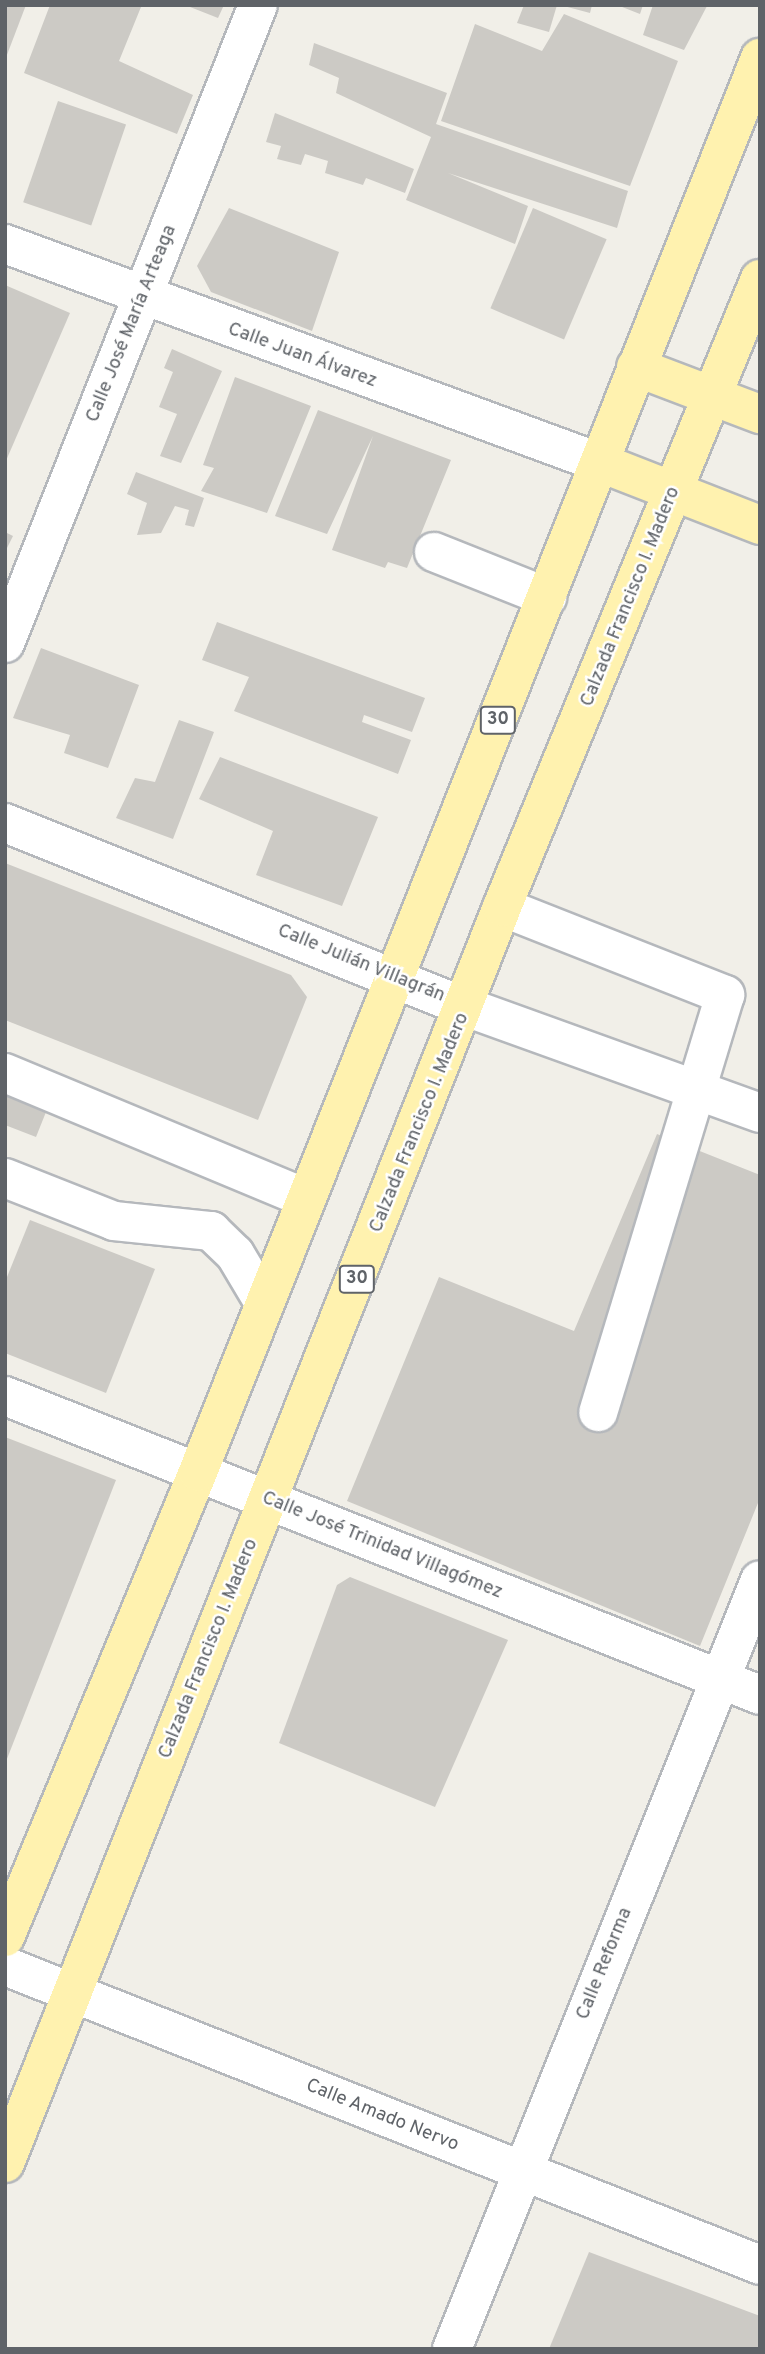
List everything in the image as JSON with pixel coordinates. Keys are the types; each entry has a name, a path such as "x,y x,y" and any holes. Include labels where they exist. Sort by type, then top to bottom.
{"main road":[{"name":"30","path":"5,1937 198,1472 262,1301 601,463 636,367 760,58"},
{"name":"Calzada Francisco I. Madero","path":"5,2164 466,1007 502,907 675,492 760,279"},
{"path":"636,367 760,414"},
{"path":"601,463 760,525"}],"street":[{"name":"Calle José María Arteaga","path":"5,643 258,5"},
{"name":"Calle Juan Álvarez","path":"5,244 142,299 601,463"},
{"path":"434,552 547,597"},
{"name":"Calle Julián Villagrán","path":"5,823 394,976 466,1007 760,1113"},
{"path":"502,907 722,990 726,1000 700,1091 598,1412"},
{"path":"5,1073 305,1198"},
{"path":"5,1178 114,1222 211,1231 235,1254 262,1301"},
{"name":"Calle José Trinidad Villagómez","path":"5,1396 760,1695"},
{"name":"Calle Reforma","path":"452,2349 520,2171 760,1580"},
{"name":"Calle Amado Nervo","path":"5,1966 760,2265"}],"building":[{"path":"5,5 26,5 5,60"},
{"path":"50,5 141,7 119,61 193,95 177,134 24,73"},
{"path":"185,5 224,5 218,18"},
{"path":"524,5 557,5 549,32 517,23"},
{"path":"560,5 592,5 590,13"},
{"path":"617,5 643,5 640,14"},
{"path":"653,5 707,6 684,50 643,35"},
{"path":"564,14 678,61 630,186 441,121 475,24 542,51"},
{"path":"314,43 447,93 436,124 628,191 617,228 448,173 528,206 515,244 406,200 431,137 336,93 339,78 309,65"},
{"path":"58,101 126,124 91,226 23,202"},
{"path":"275,113 414,169 405,193 366,178 363,185 325,173 328,161 305,154 301,165 277,159 281,146 266,142"},
{"path":"229,208 339,252 312,331 211,292 197,266"},
{"path":"533,208 607,239 564,340 490,308"},
{"path":"5,285 70,313 5,463"},
{"path":"172,349 222,371 181,463 160,456 177,414 159,407 173,372 164,368"},
{"path":"235,377 311,406 267,513 201,491 214,468 203,465"},
{"path":"318,410 451,460 407,568 388,562 385,568 332,550 373,436 327,534 275,516"},
{"path":"136,472 204,498 194,527 185,525 189,510 175,506 161,533 137,535 147,503 127,494"},
{"path":"5,532 13,536 5,552"},
{"path":"217,622 425,698 412,732 364,715 362,722 411,740 398,774 234,711 249,677 202,660"},
{"path":"41,648 139,685 108,768 64,753 70,735 13,718"},
{"path":"179,720 214,732 173,839 116,818 135,778 155,782"},
{"path":"220,757 378,817 342,906 256,875 273,831 199,799"},
{"path":"5,863 291,975 307,997 258,1120 5,1020"},
{"path":"5,1090 48,1107 36,1137 5,1125"},
{"path":"657,1134 760,1175 760,1498 700,1646 347,1501 439,1277 574,1331"},
{"path":"30,1220 155,1269 106,1393 5,1353 5,1282"},
{"path":"5,1437 116,1480 5,1764"},
{"path":"350,1577 508,1640 435,1807 279,1743 337,1585"},
{"path":"589,2252 760,2316 760,2349 549,2349"}]}
